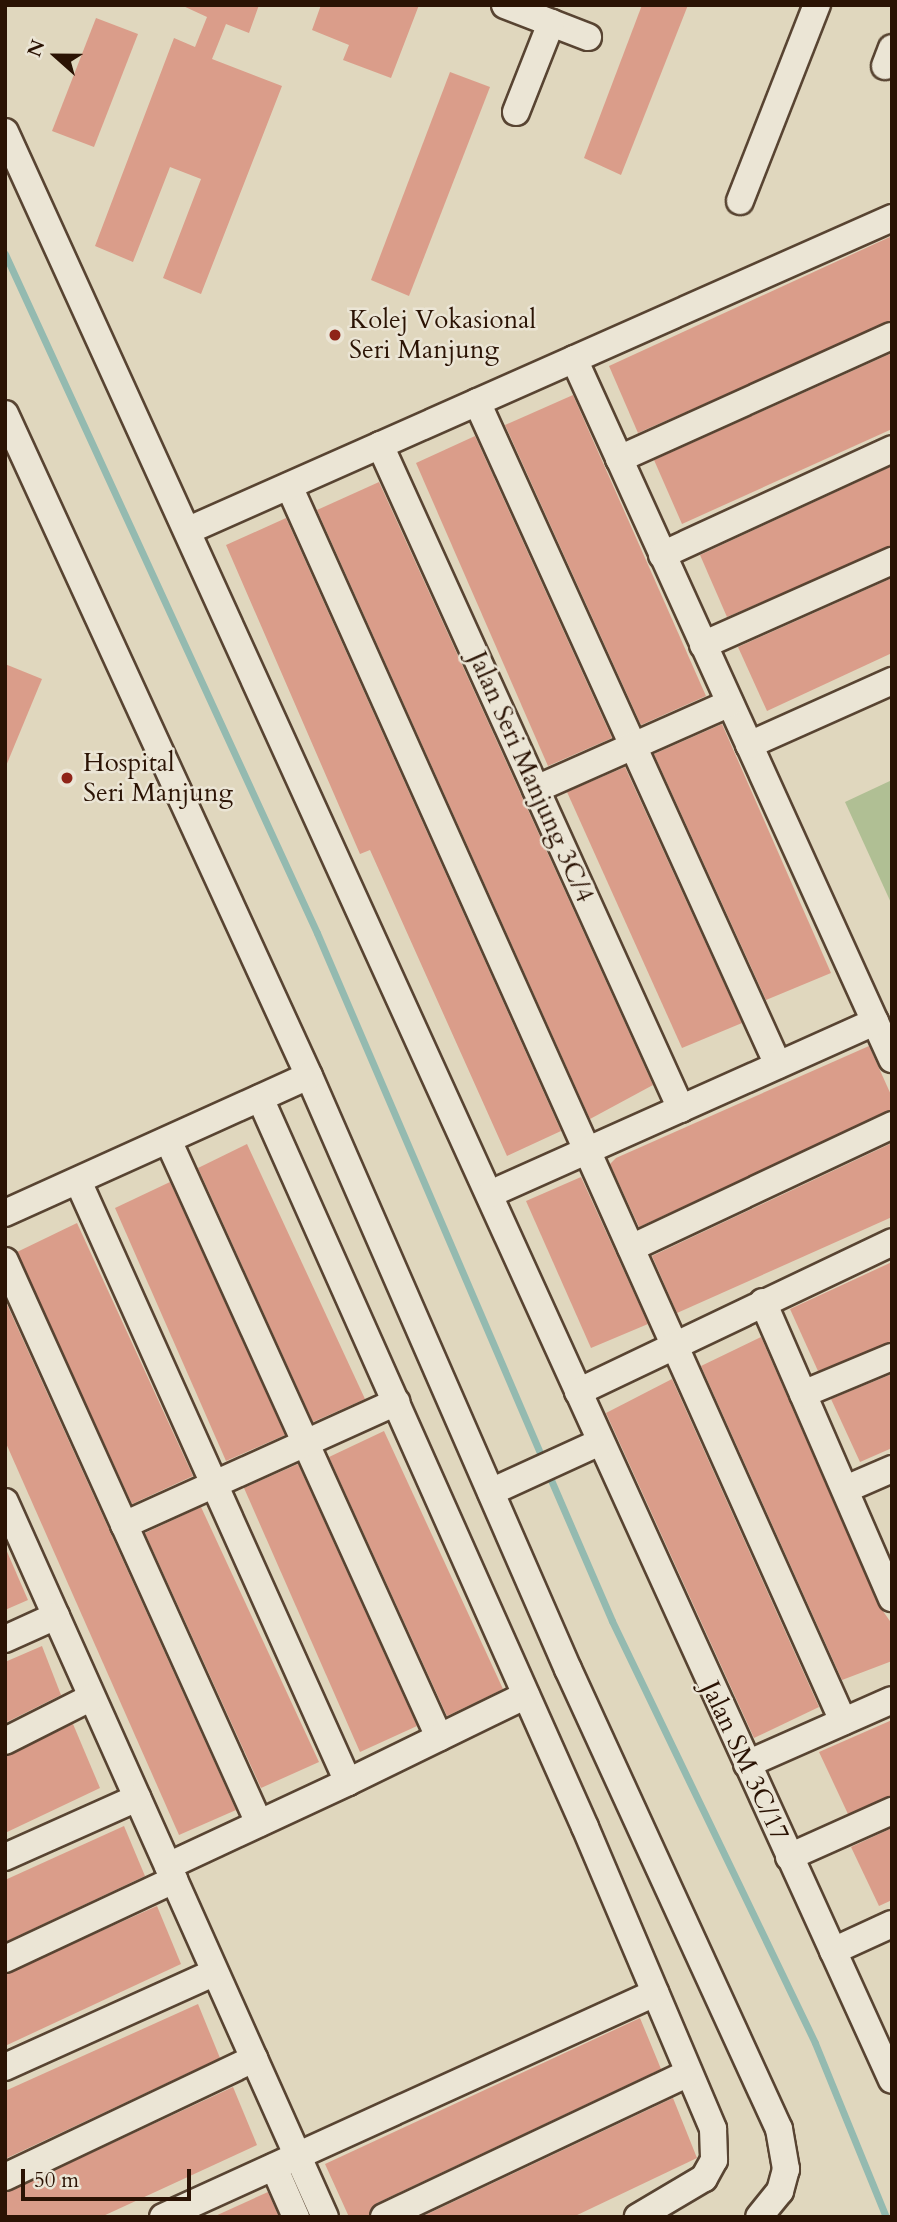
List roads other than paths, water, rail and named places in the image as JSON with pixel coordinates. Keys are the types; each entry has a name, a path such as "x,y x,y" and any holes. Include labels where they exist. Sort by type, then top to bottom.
{"street":[{"path":"505,5 588,37"},
{"path":"740,201 817,5"},
{"path":"516,112 551,23"},
{"name":"Jalan SM 3C/17","path":"5,132 189,530 789,1857 833,1951 884,2042 892,2080"},
{"path":"189,530 892,218"},
{"path":"619,458 892,336"},
{"path":"574,359 892,1059"},
{"path":"477,402 636,745 778,1065"},
{"path":"8,431 309,1076 491,1492 779,2129 786,2169 780,2191 759,2217"},
{"name":"Jalan Seri Manjung 3C/4","path":"380,445 681,1109"},
{"path":"662,555 892,449"},
{"path":"289,486 590,1150 673,1346 843,1721"},
{"path":"704,645 892,561"},
{"path":"749,745 892,681"},
{"path":"536,789 730,704"},
{"path":"490,1194 875,1022"},
{"path":"5,1213 309,1076"},
{"path":"260,1098 526,1695 713,2129 714,2160 689,2191 638,2217"},
{"path":"631,1248 892,1125"},
{"path":"168,1140 439,1737"},
{"path":"78,1181 348,1782"},
{"path":"578,1392 892,1242"},
{"path":"5,1261 259,1823"},
{"path":"763,1302 890,1588"},
{"path":"803,1394 892,1357"},
{"path":"124,1525 396,1402"},
{"path":"491,1492 600,1442"},
{"path":"846,1489 892,1469"},
{"path":"5,1502 254,2059 286,2162 296,2217"},
{"path":"5,1639 56,1616"},
{"path":"5,1959 171,1873 259,1823 526,1695"},
{"path":"5,1741 92,1698"},
{"path":"747,1764 892,1700"},
{"path":"5,1857 137,1798"},
{"path":"789,1857 892,1811"},
{"path":"833,1951 892,1924"},
{"path":"5,2067 215,1972"},
{"path":"163,2217 655,1993"},
{"path":"5,2177 254,2059"},
{"path":"384,2217 689,2073"},
{"path":"286,2162 324,2217"}],"waterway":[{"path":"5,254 317,933 544,1462"},
{"path":"548,1473 612,1621 815,2043 886,2217"}],"place":[{"name":"Kolej Vokasional Seri Manjung","path":"335,335"},
{"name":"Hospital Seri Manjung","path":"67,778"}]}
